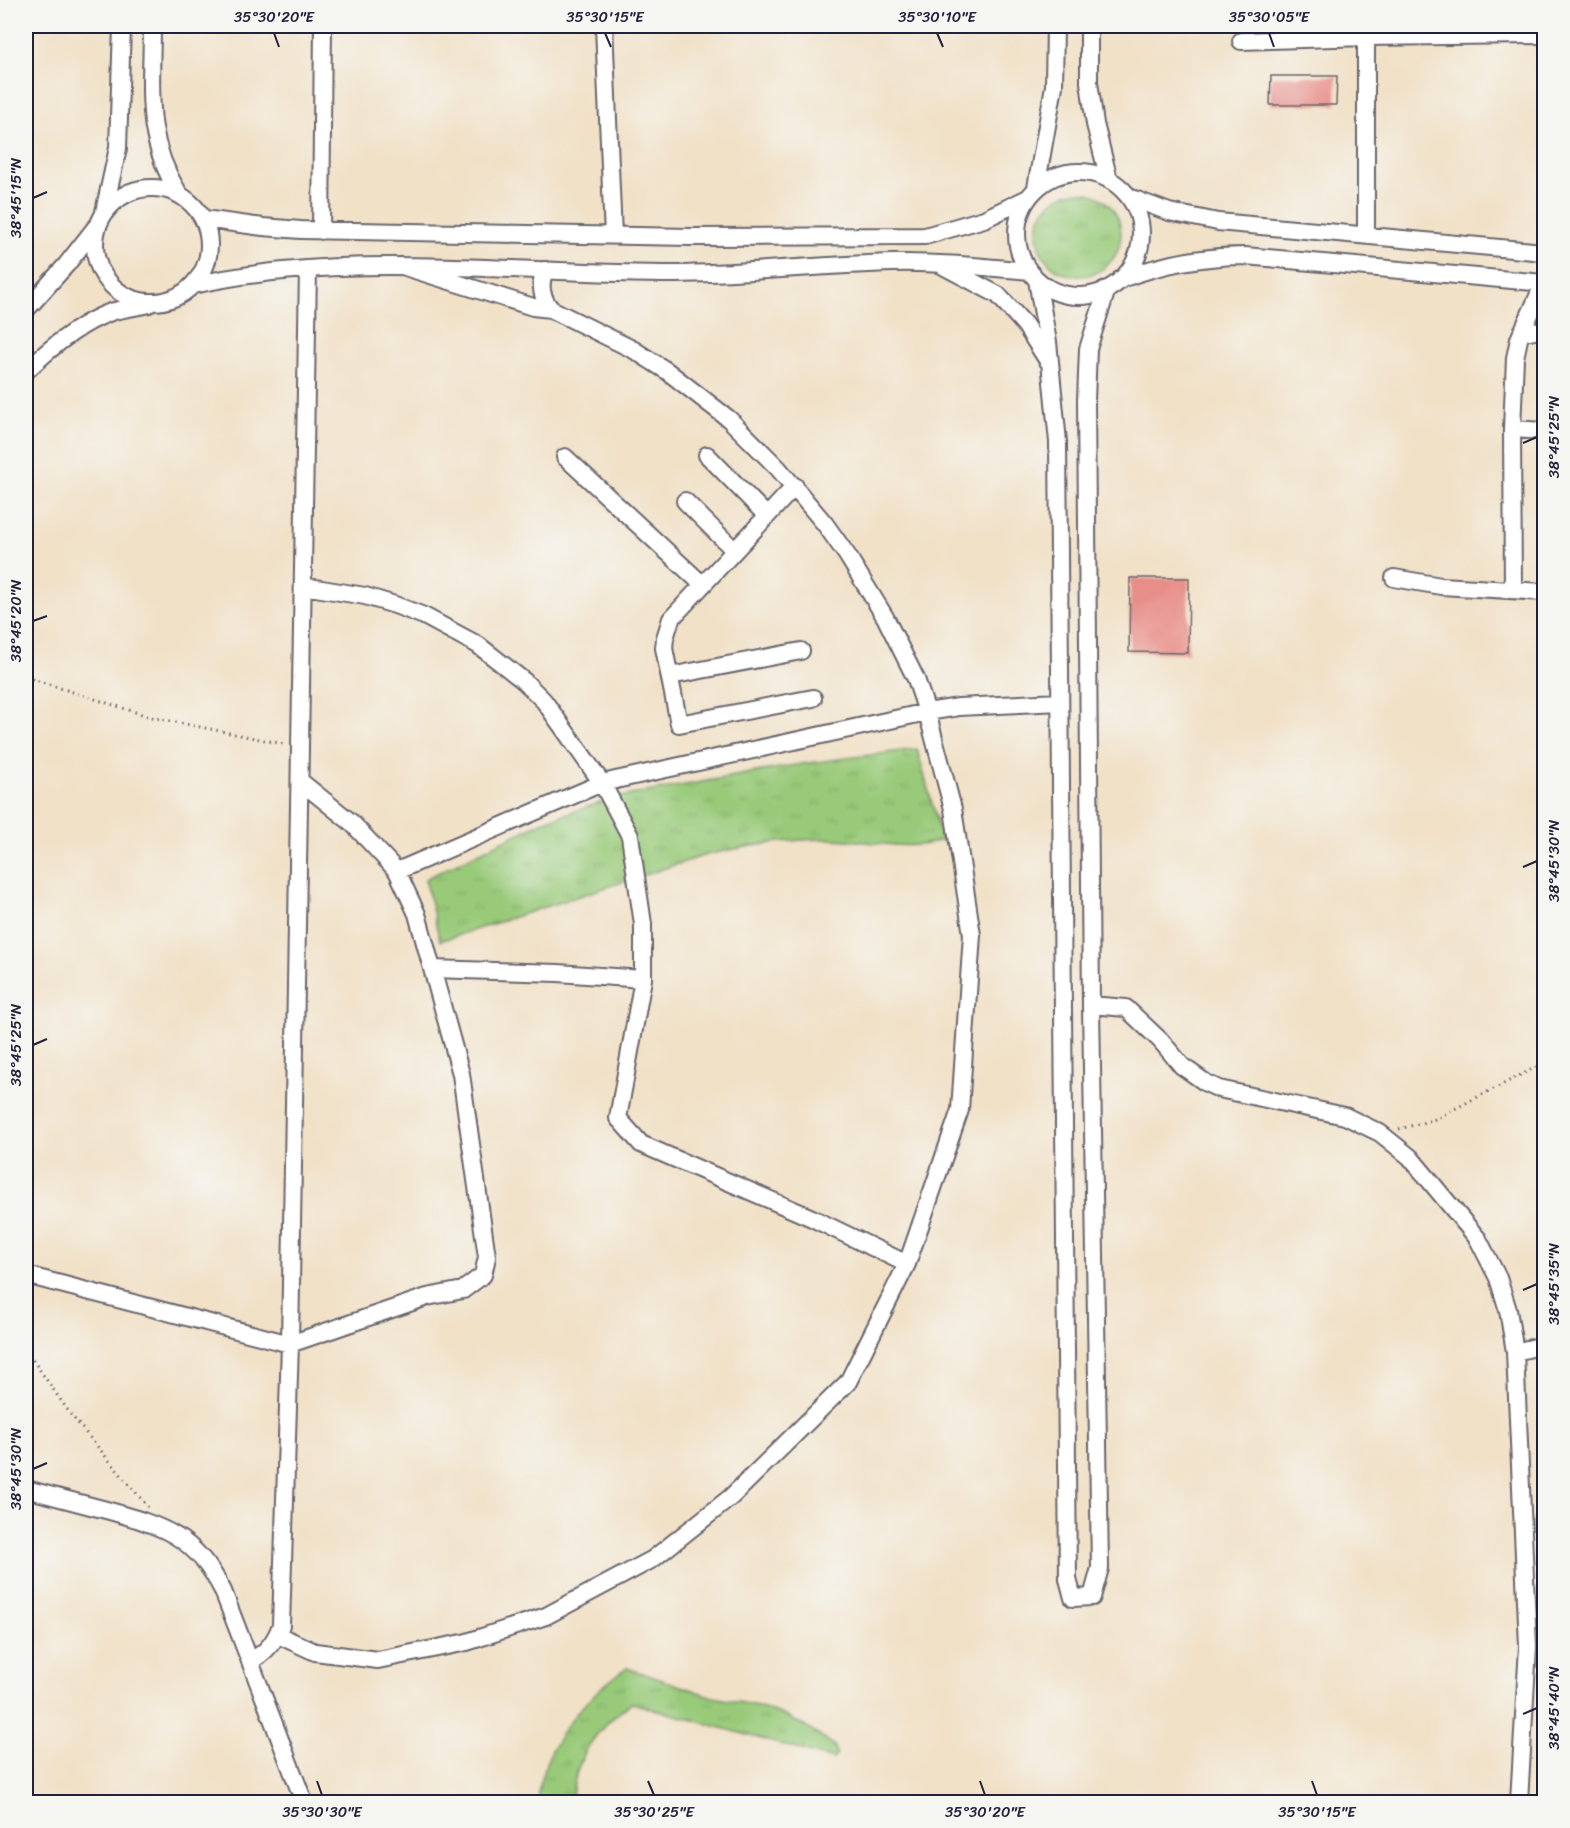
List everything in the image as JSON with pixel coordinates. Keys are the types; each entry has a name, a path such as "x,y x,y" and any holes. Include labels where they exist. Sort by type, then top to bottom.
{"street":[{"path":"122,26 118,148 96,236 96,259 107,280 126,296 149,302 161,301"},
{"path":"152,26 152,128 161,162 179,194 197,209 204,219 210,242 206,265 193,285"},
{"path":"321,231 323,26"},
{"path":"604,26 613,236"},
{"path":"1055,26 1054,86 1032,193 1017,222 1016,235 1022,260 1033,276 1056,292 1073,296 1090,295 1107,289 1121,279 1130,270 1136,258 1140,240 1139,220 1129,197"},
{"path":"1089,26 1089,82 1095,124 1109,180"},
{"path":"1241,41 1366,31 1543,32"},
{"path":"1366,31 1366,235"},
{"path":"204,219 263,227 321,231 613,236 925,236 984,219 1032,193 1047,181 1071,172 1097,175 1109,180 1129,197 1169,212 1218,222 1545,252"},
{"path":"26,310 67,264 117,200 132,191 156,188 179,194"},
{"path":"1121,279 1179,261 1245,256 1544,283 1522,331 1515,358 1512,429 1513,589"},
{"path":"26,371 70,335 112,312 172,298 193,285 247,275 308,269 402,266 677,274 895,263 974,266 1033,276"},
{"path":"939,265 998,295 1025,325 1050,364"},
{"path":"278,1635 315,1652 378,1660 467,1642 546,1616 653,1559 731,1497 848,1382 907,1264 960,1110 972,935 953,809 916,679 901,647 867,587 830,531 795,486 729,419 667,371 634,350 551,309 533,307 402,266"},
{"path":"250,1661 266,1651 278,1635 281,1625 290,1344 308,269"},
{"path":"545,270 541,285 542,293 551,309"},
{"path":"1033,276 1050,364 1058,442 1068,1579 1073,1599 1092,1597 1100,1568 1091,1005 1086,400 1088,349 1107,289"},
{"path":"1522,331 1545,331"},
{"path":"1512,429 1545,431"},
{"path":"707,455 767,516"},
{"path":"565,458 703,585"},
{"path":"795,486 671,619 664,648 679,724 813,698"},
{"path":"685,501 734,550"},
{"path":"1394,578 1441,586 1545,592"},
{"path":"303,586 365,596 395,605 442,625 478,645 544,701 602,783 630,836 643,924 643,979 618,1118 641,1144 812,1218 907,1264"},
{"path":"670,676 801,651"},
{"path":"397,871 602,783 927,712 959,707 1060,702"},
{"path":"26,1275 290,1344 427,1297 463,1290 483,1275 487,1257 461,1074 417,914 397,871 352,823 300,781"},
{"path":"432,969 558,973 643,979"},
{"path":"1091,1005 1126,1008 1161,1041 1182,1066 1200,1079 1220,1089 1345,1116 1380,1133 1410,1157 1478,1239 1489,1258 1504,1294 1515,1352 1528,1646 1519,1803"},
{"path":"1515,1352 1545,1345"},
{"path":"26,1489 158,1525 184,1541 207,1564 223,1591 304,1803"}],"path":[{"path":"26,677 151,717 300,747"},
{"path":"1380,1133 1433,1120 1545,1063"},
{"path":"26,1350 79,1424 146,1502 158,1525"}],"green space":[{"path":"1071,192 1087,192 1103,199 1114,210 1121,226 1118,250 1109,264 1087,276 1071,276 1055,269 1044,258 1037,242 1037,226 1044,210 1055,199"},
{"path":"917,749 942,840 928,844 900,845 828,839 797,840 706,855 440,941 425,879 542,822 614,798 801,764"},
{"path":"627,1668 713,1697 758,1706 780,1714 801,1724 832,1744 837,1754 833,1759 632,1703 608,1722 589,1745 577,1772 572,1802 537,1802 540,1781 547,1762 567,1726 595,1694"}],"building":[{"path":"1271,76 1337,76 1336,105 1270,105"},
{"path":"1130,578 1189,578 1188,653 1129,652"}]}
